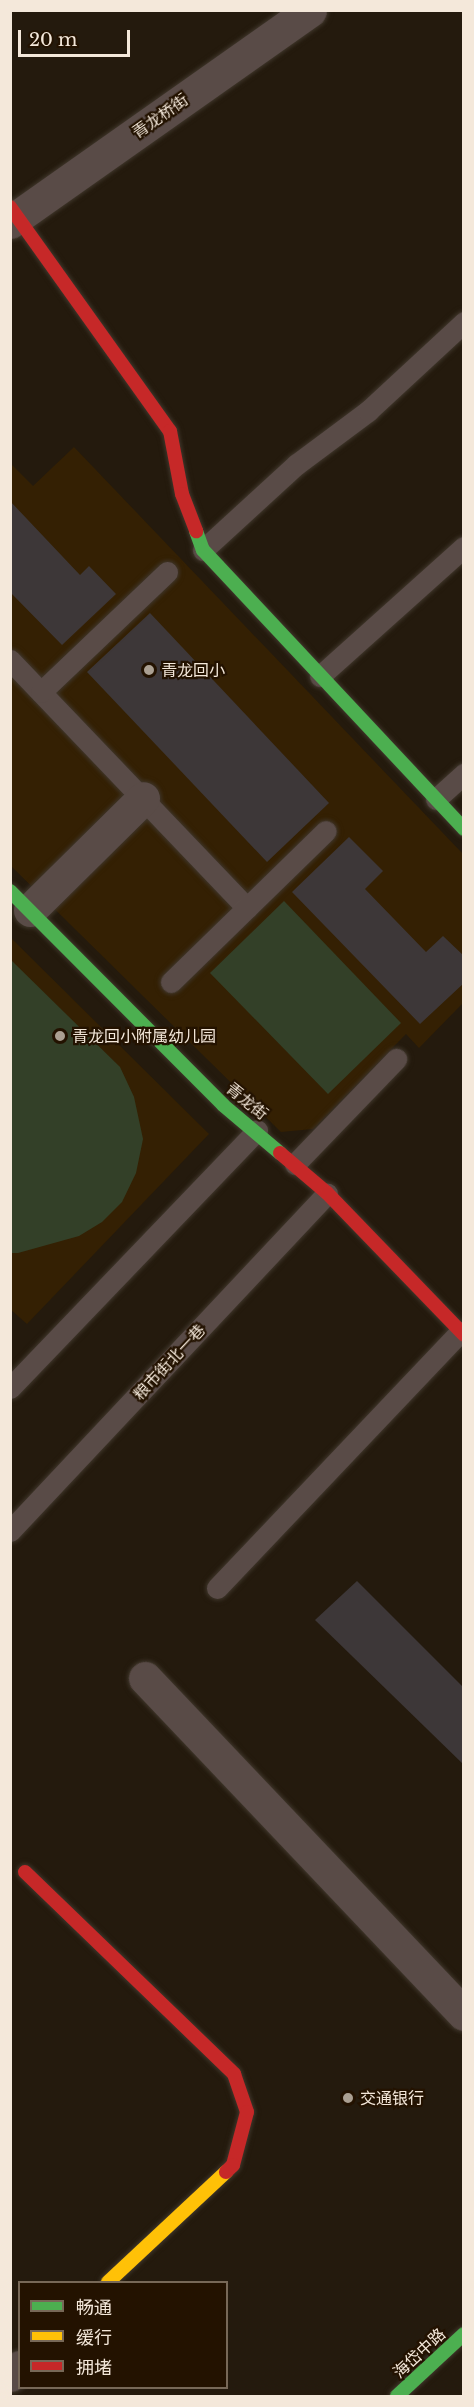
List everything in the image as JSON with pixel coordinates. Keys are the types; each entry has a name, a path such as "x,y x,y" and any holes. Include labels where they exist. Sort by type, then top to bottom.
{"street":[{"name":"青龙桥街","path":"13,215 310,10"},
{"path":"13,215 170,431 182,494 203,550 464,829"},
{"path":"20,900 142,798"},
{"name":"青龙街","path":"20,900 223,1106 257,1130 327,1193 462,1333"},
{"path":"146,1678 464,2014"},
{"path":"25,1872 234,2074 247,2112 233,2165 110,2281"},
{"name":"海岱中路","path":"397,2397 464,2334"}],"lane":[{"path":"203,550 297,464 368,411 464,322"},
{"path":"320,676 464,547"},
{"path":"41,692 167,572"},
{"path":"10,660 247,908"},
{"path":"436,800 464,774"},
{"path":"171,982 326,831"},
{"path":"295,1164 396,1059"},
{"path":"10,1388 257,1130"},
{"name":"粮市街北一巷","path":"10,1531 327,1193"},
{"path":"217,1588 462,1333"}],"shaded area":[{"name":"青龙回小","path":"74,447 463,854 463,1003 419,1048 406,1034 313,1129 281,1132 11,866 10,463 33,486"},
{"name":"青龙回小附属幼儿园","path":"10,937 209,1134 27,1324 10,1309"}],"green space":[{"path":"284,901 401,1023 328,1094 210,973"},
{"name":"青龙回小附属幼儿园","path":"10,959 120,1067 134,1097 143,1139 136,1173 122,1202 102,1222 79,1236 18,1253 10,1253"}],"building":[{"path":"10,501 80,575 89,566 116,594 62,645 10,592"},
{"path":"150,613 329,803 267,862 87,672"},
{"path":"349,837 383,871 365,889 426,952 443,936 464,956 464,983 420,1024 292,892"},
{"path":"357,1581 464,1688 464,1765 315,1620"}],"traffic: fast":[{"path":"196,531 203,550 464,829"},
{"path":"10,891 223,1105 280,1153"},
{"path":"397,2396 464,2334"}],"traffic: slow":[{"path":"109,2281 226,2172"}],"traffic: jam":[{"path":"10,207 170,431 182,494 196,531"},
{"path":"280,1153 327,1193 464,1335"},
{"path":"25,1872 234,2074 247,2112 233,2165 226,2172"}],"place":[{"name":"青龙回小","path":"149,670"},
{"name":"青龙回小附属幼儿园","path":"60,1036"},
{"name":"交通银行","path":"348,2098"}]}
